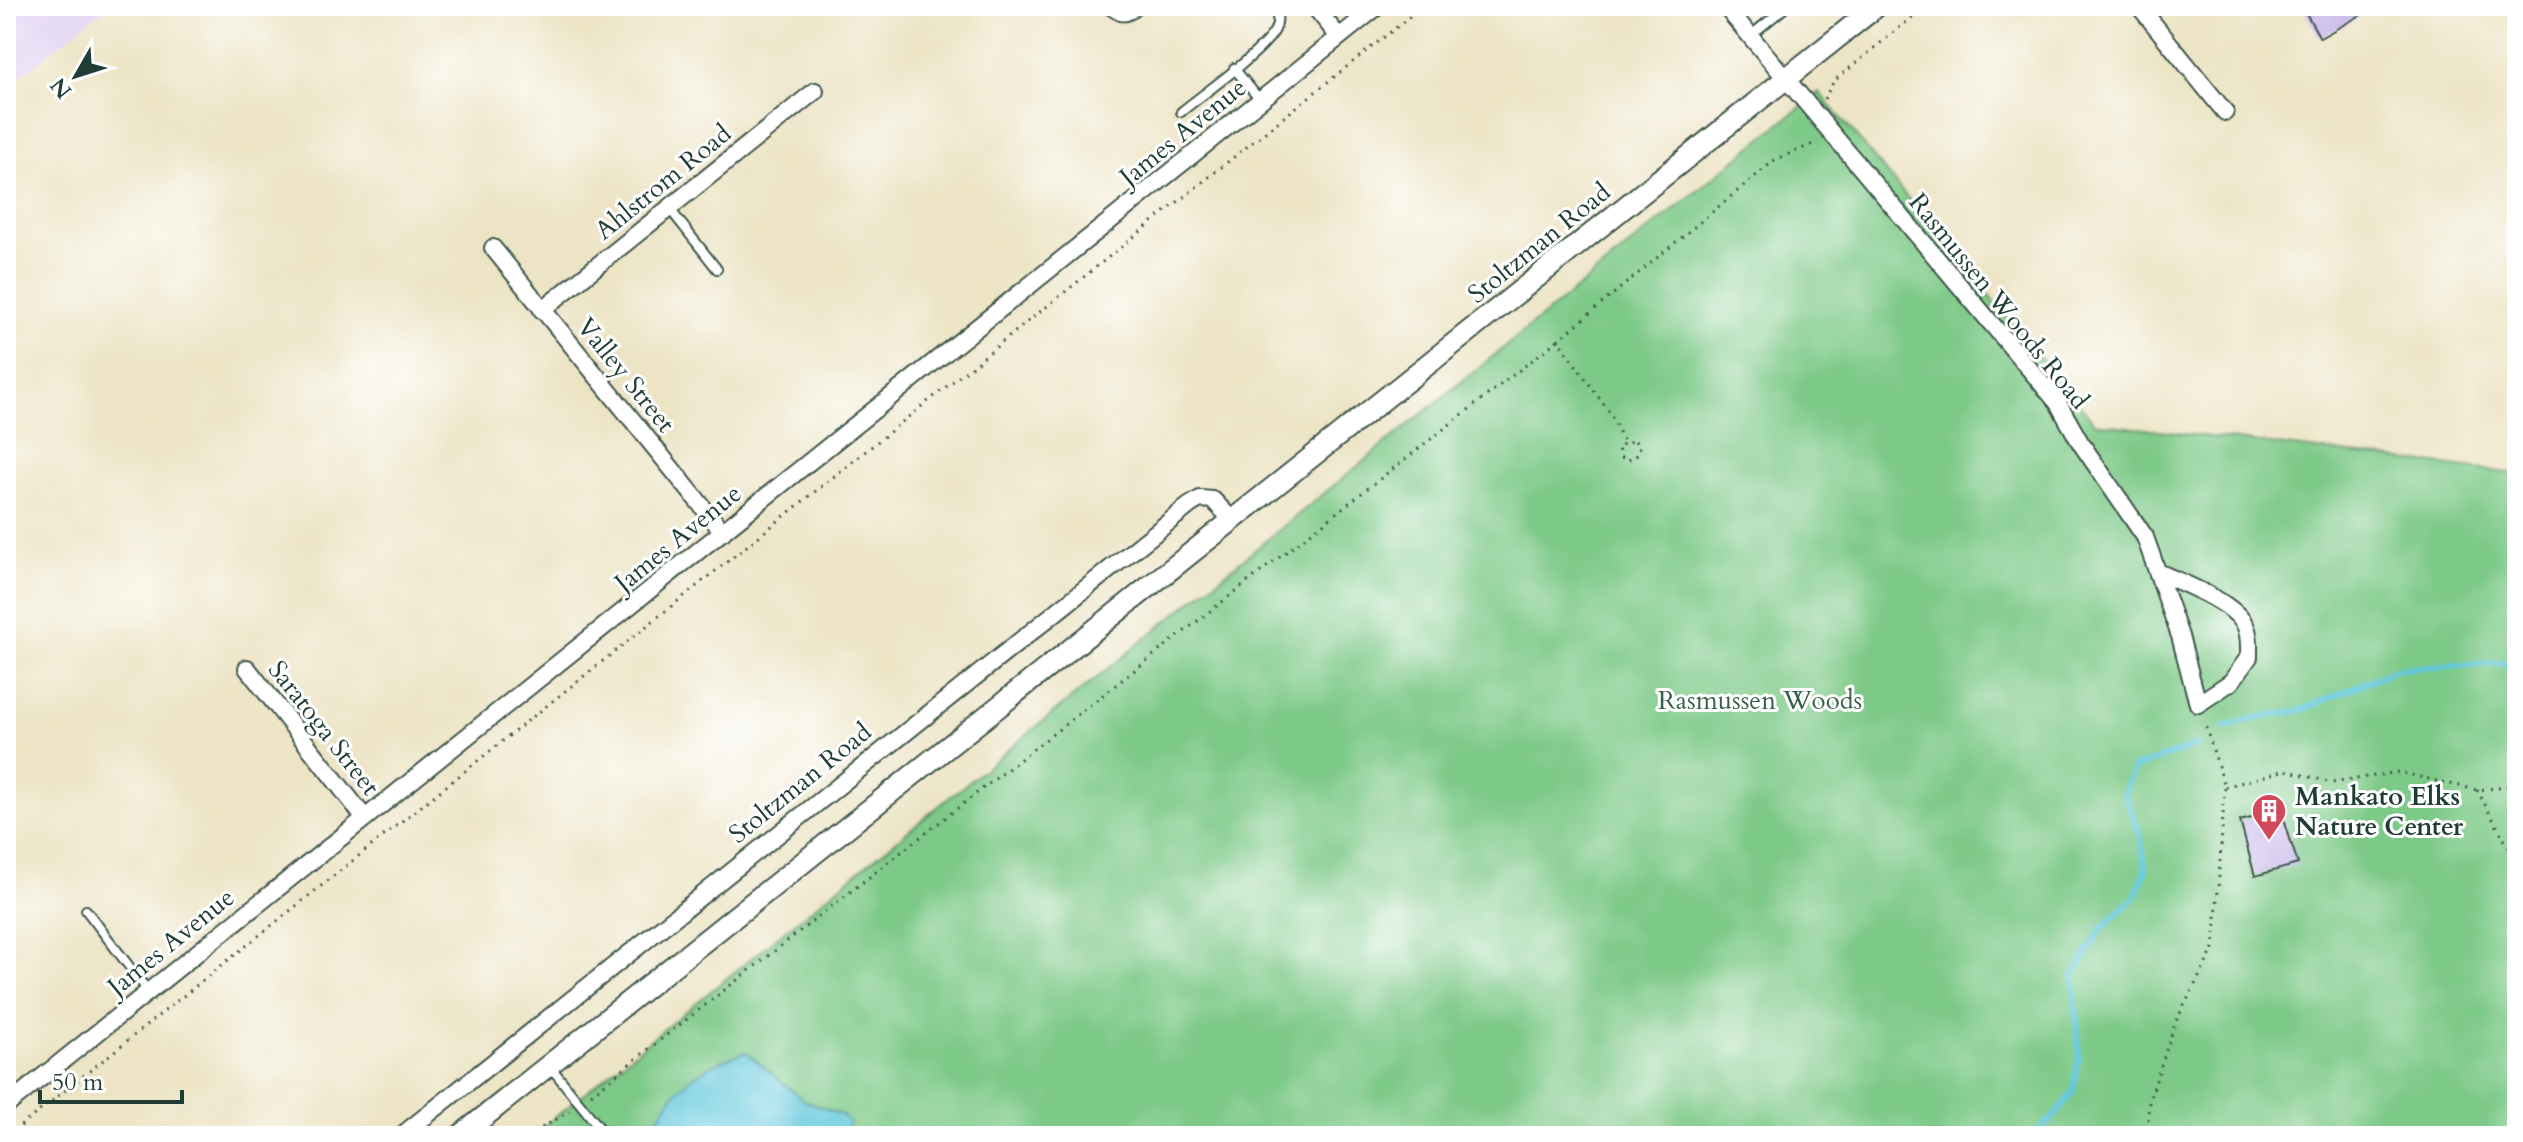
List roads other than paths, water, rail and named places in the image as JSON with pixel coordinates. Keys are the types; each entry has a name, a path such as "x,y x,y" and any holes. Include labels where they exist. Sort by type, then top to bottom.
{"street":[{"path":"1314,6 1339,37"},
{"name":"James Avenue","path":"6,1106 1378,6"},
{"name":"Rasmussen Woods Road","path":"1725,6 2058,403 2080,442 2145,537 2180,636 2198,704 2231,682 2249,657 2246,627 2238,616 2211,596 2158,572"},
{"name":"Stoltzman Road","path":"460,1136 1877,6"},
{"path":"2139,6 2225,112"},
{"name":"Ahlstrom Road","path":"542,310 815,91"},
{"name":"Valley Street","path":"493,248 723,532"},
{"name":"Stoltzman Road","path":"401,1136 1190,505 1200,499 1213,500 1233,521"},
{"name":"Saratoga Street","path":"247,668 364,817"}],"lane":[{"path":"1104,6 1120,17 1130,17 1142,6"},
{"path":"1181,112 1261,46 1276,27 1278,17 1274,6"},
{"path":"1750,36 1787,6"},
{"path":"1234,68 1261,100"},
{"path":"669,208 717,269"},
{"path":"86,910 148,991"},
{"path":"549,1064 606,1136"}],"water":[{"path":"746,1052 805,1101 842,1115 850,1123 836,1136 664,1136 659,1118 684,1084 707,1068"}],"waterway":[{"path":"2225,727 2302,710 2397,669 2517,662"},
{"path":"2030,1136 2051,1120 2073,1092 2079,1056 2074,975 2102,928 2135,897 2146,870 2140,834 2124,793 2134,768 2198,745"}],"place":[{"name":"Mankato Elks Nature Center","path":"2269,842"}],"park label":[{"name":"Rasmussen Woods","path":"1760,700"}]}
